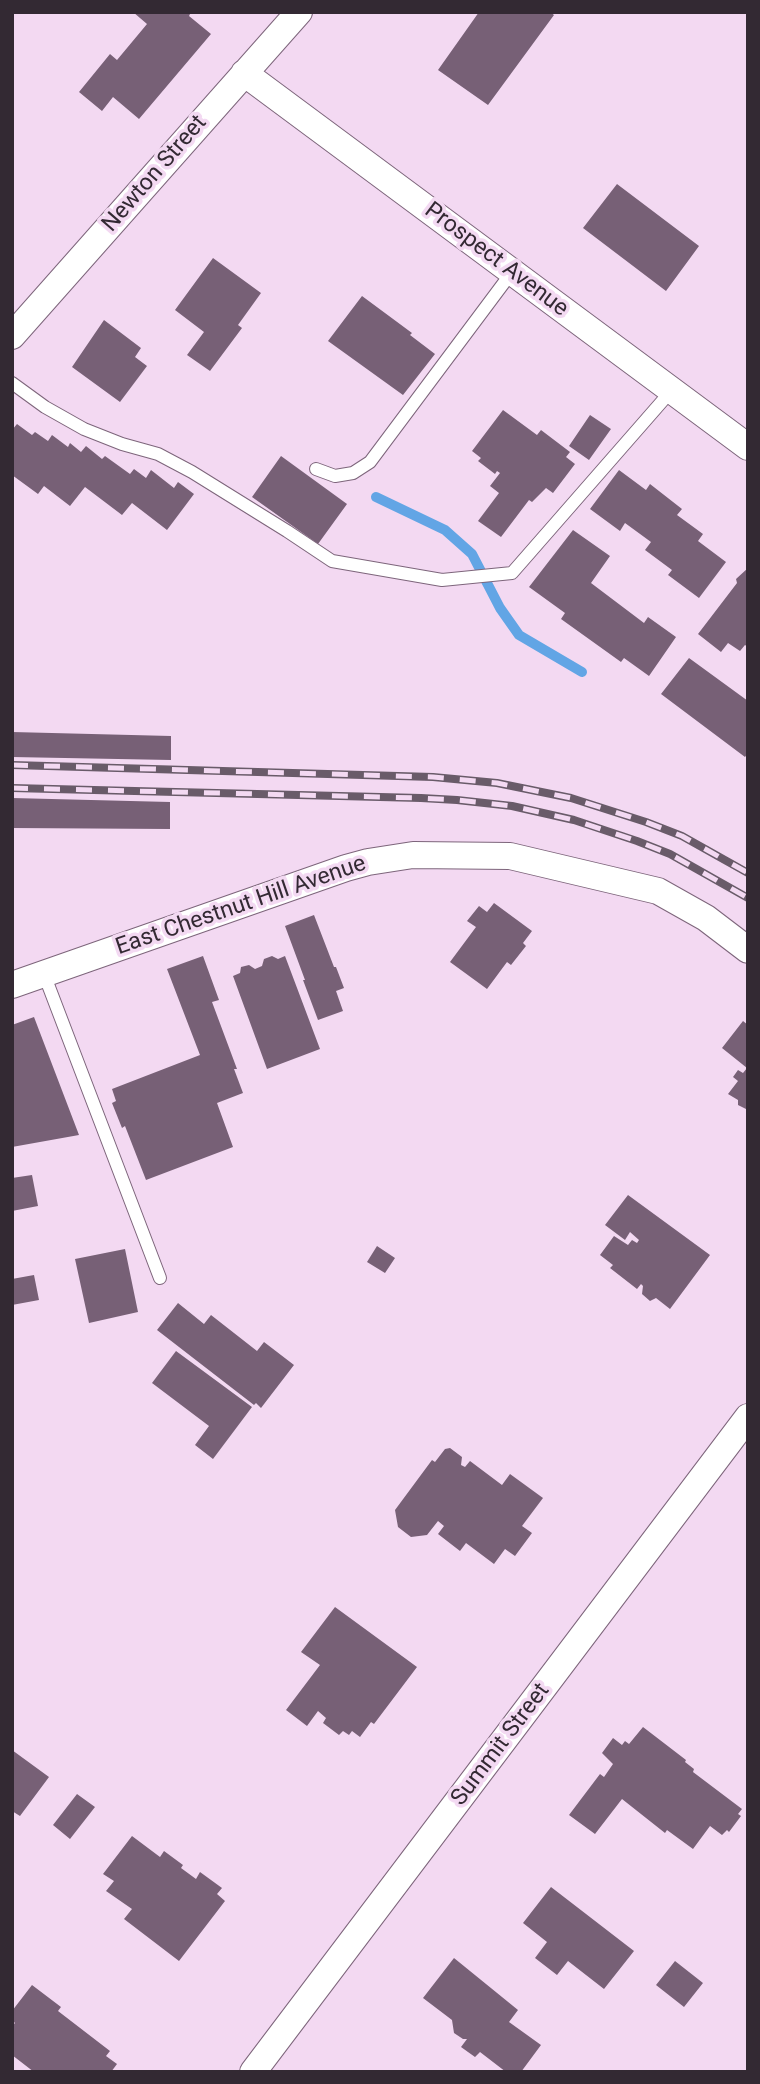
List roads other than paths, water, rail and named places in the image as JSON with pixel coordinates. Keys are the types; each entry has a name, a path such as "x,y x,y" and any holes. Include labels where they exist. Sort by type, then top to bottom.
{"street":[{"name":"Newton Street","path":"12,336 299,12"},
{"name":"Prospect Avenue","path":"244,72 748,447"},
{"name":"East Chestnut Hill Avenue","path":"12,985 346,868 413,855 491,855 528,859 657,891 706,918 748,950"},
{"name":"Summit Street","path":"253,2072 748,1417"}],"lane":[{"path":"316,469 335,476 353,473 370,462 512,272"},
{"path":"12,383 45,407 84,429 158,454 192,471 332,561 442,580 512,573 672,390"},
{"path":"44,974 160,1278"}],"waterway":[{"path":"376,497 445,530 472,554 500,608 519,635 582,672"}],"railway":[{"path":"12,765 433,777 497,783 571,798 646,822 682,836 748,873"},
{"path":"12,788 421,798 512,806 574,820 637,841 670,854 748,898"}]}
